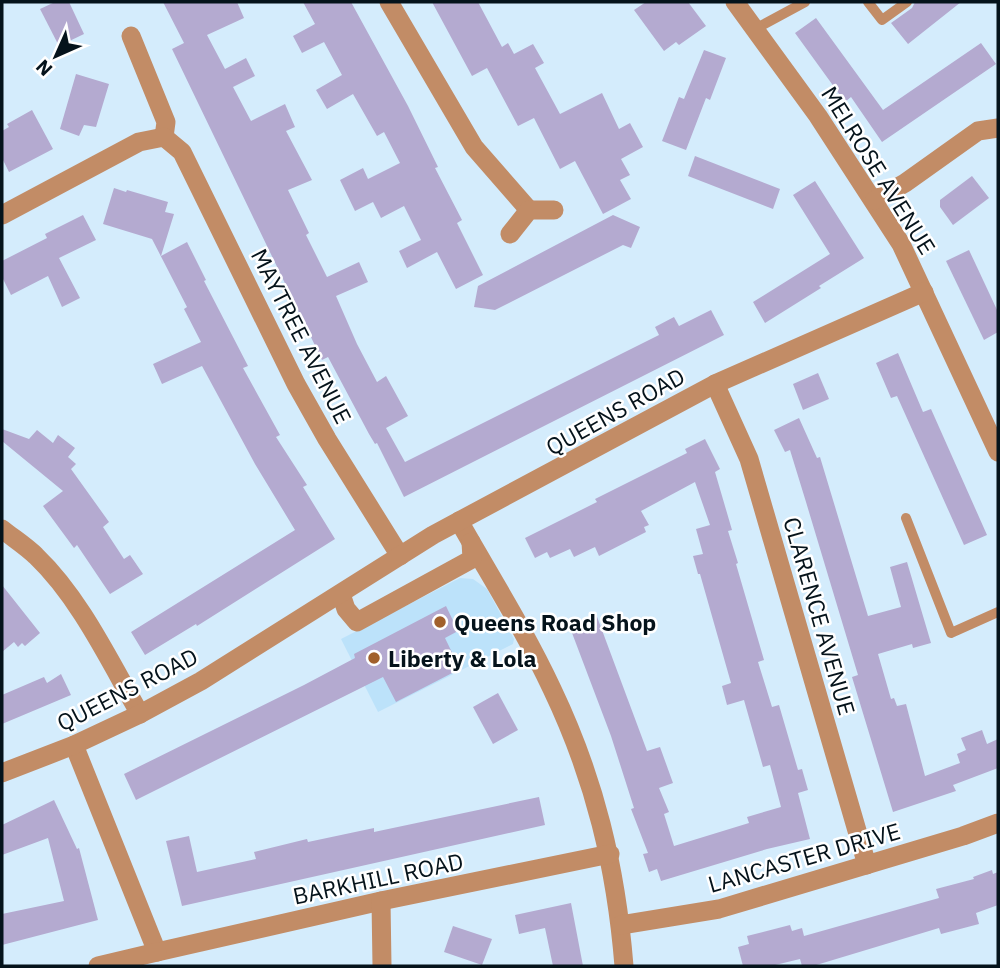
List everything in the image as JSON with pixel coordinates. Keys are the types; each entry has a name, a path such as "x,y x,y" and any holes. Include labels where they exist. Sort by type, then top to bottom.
{"street":[{"path":"389,2 474,147 529,210 554,210"},
{"name":"MELROSE AVENUE","path":"735,2 811,104 901,244 998,451"},
{"path":"2,215 139,142 164,137 166,122 131,36"},
{"path":"875,200 905,183 978,131 998,128"},
{"name":"MAYTREE AVENUE","path":"164,137 182,152 302,395 400,556"},
{"path":"510,234 529,210"},
{"name":"QUEENS ROAD","path":"2,773 74,745 201,681 459,521 715,384 924,292"},
{"name":"CLARENCE AVENUE","path":"715,384 749,459 867,865"},
{"path":"459,521 476,557 553,690 586,773 610,854 621,925 624,966"},
{"path":"2,529 34,554 56,579 86,622 140,714"},
{"path":"341,594 346,609 357,622 476,557"},
{"path":"74,745 157,952"},
{"name":"LANCASTER DRIVE","path":"621,925 719,909 963,836 998,822"},
{"name":"BARKHILL ROAD","path":"98,966 381,901 610,854"},
{"path":"381,901 382,966"}],"lane":[{"path":"755,29 805,2"},
{"path":"867,2 882,20 907,2"},
{"path":"906,518 951,633 998,612"}],"shaded area":[{"path":"460,578 473,579 487,589 514,639 513,644 378,712 341,639"}],"building":[{"path":"55,2 69,2 84,34 59,46 40,9"},
{"path":"163,2 237,2 244,18 207,35 225,69 246,58 255,76 233,87 251,121 285,104 295,127 286,131 312,180 288,190 327,277 359,262 368,282 336,296 377,382 386,376 408,416 386,428 405,462 659,335 655,327 674,317 679,326 711,310 724,335 404,497 328,357 322,360 172,49 184,43"},
{"path":"303,2 351,2 438,167 435,168 462,220 457,223 483,275 456,289 437,252 407,268 399,251 421,240 404,206 381,218 373,202 355,211 340,180 363,168 368,179 400,163 384,132 377,136 353,94 327,109 316,90 342,75 324,42 302,53 293,36 315,24"},
{"path":"432,2 478,2 502,47 508,43 514,54 533,44 544,63 535,68 560,114 602,93 619,129 630,123 643,147 621,159 630,175 620,180 631,199 603,214 575,161 560,169 534,118 518,126 487,68 472,76"},
{"path":"646,2 688,2 706,26 679,45 676,42 664,51 634,10"},
{"path":"915,2 961,2 908,44 891,23 912,8"},
{"path":"816,18 883,110 981,43 996,64 882,142 851,97 845,102 795,33"},
{"path":"704,50 726,58 710,100 706,98 686,150 662,141 679,97 684,99"},
{"path":"76,74 109,84 96,127 84,125 79,136 60,129"},
{"path":"32,110 53,149 9,172 2,158 2,131 9,127 7,124"},
{"path":"695,156 780,189 773,209 688,176"},
{"path":"972,176 989,198 953,225 940,207 940,200"},
{"path":"815,181 864,258 765,323 753,302 830,254 793,195"},
{"path":"114,188 168,202 165,212 174,214 161,256 187,242 248,366 243,368 280,435 276,437 307,485 303,487 335,539 197,626 196,624 145,655 131,632 295,530 255,464 202,366 162,384 153,364 201,342 184,309 187,307 152,239 103,224"},
{"path":"83,215 96,240 59,258 80,298 62,307 48,276 11,295 2,277 2,261 47,238 45,234"},
{"path":"613,215 640,227 631,248 623,245 495,310 474,307 478,286"},
{"path":"969,250 998,312 998,332 984,340 946,261"},
{"path":"898,353 923,412 931,409 987,535 964,545 897,396 891,398 876,363"},
{"path":"818,373 829,399 803,410 793,384"},
{"path":"799,418 817,458 820,457 868,616 901,607 890,567 907,562 931,643 913,648 912,644 878,654 891,699 894,698 897,706 906,704 925,776 960,763 957,754 966,750 961,738 982,730 987,744 998,739 998,768 953,785 956,791 893,812 852,677 858,675 790,450 785,452 774,430"},
{"path":"2,429 29,439 37,430 53,443 58,435 75,448 68,457 76,464 71,469 109,522 103,527 124,559 130,555 143,574 110,594 77,545 74,548 43,506 63,491 2,441"},
{"path":"705,439 720,469 715,472 732,530 728,531 764,660 758,662 772,707 779,705 798,770 802,769 808,790 798,793 810,839 661,881 657,869 649,872 643,854 648,853 631,809 634,808 611,736 569,625 596,614 647,751 660,747 673,783 659,788 669,812 664,814 674,846 749,823 747,817 781,807 770,765 763,767 744,700 727,705 722,686 731,683 693,556 703,554 696,529 710,525 695,482 641,511 649,525 644,527 646,532 599,556 595,547 574,557 570,549 550,558 547,552 535,558 525,538 687,453 685,449"},
{"path":"2,585 40,633 25,646 22,643 18,647 14,642 2,652"},
{"path":"446,606 458,631 445,638 460,669 396,702 383,677 136,800 124,774 304,685 355,658 354,654"},
{"path":"61,674 71,695 2,724 2,695 44,677 47,683"},
{"path":"498,693 518,730 493,744 473,707"},
{"path":"539,797 545,825 182,906 166,841 189,836 197,872 256,859 254,852 307,839 308,842 374,828 374,832"},
{"path":"54,800 77,849 79,848 98,920 2,945 2,914 64,901 48,838 2,855 2,825"},
{"path":"992,870 993,874 998,872 998,905 976,913 979,924 941,934 939,928 813,966 802,966 800,959 771,966 743,966 738,947 749,944 747,936 790,925 792,931 802,928 804,936 939,898 936,889 974,879 973,877"},
{"path":"571,903 583,966 553,966 545,928 519,934 515,915"},
{"path":"453,926 492,939 482,965 444,952"}],"place":[{"name":"Queens Road Shop","path":"440,622"},
{"name":"Liberty & Lola","path":"374,658"}]}
